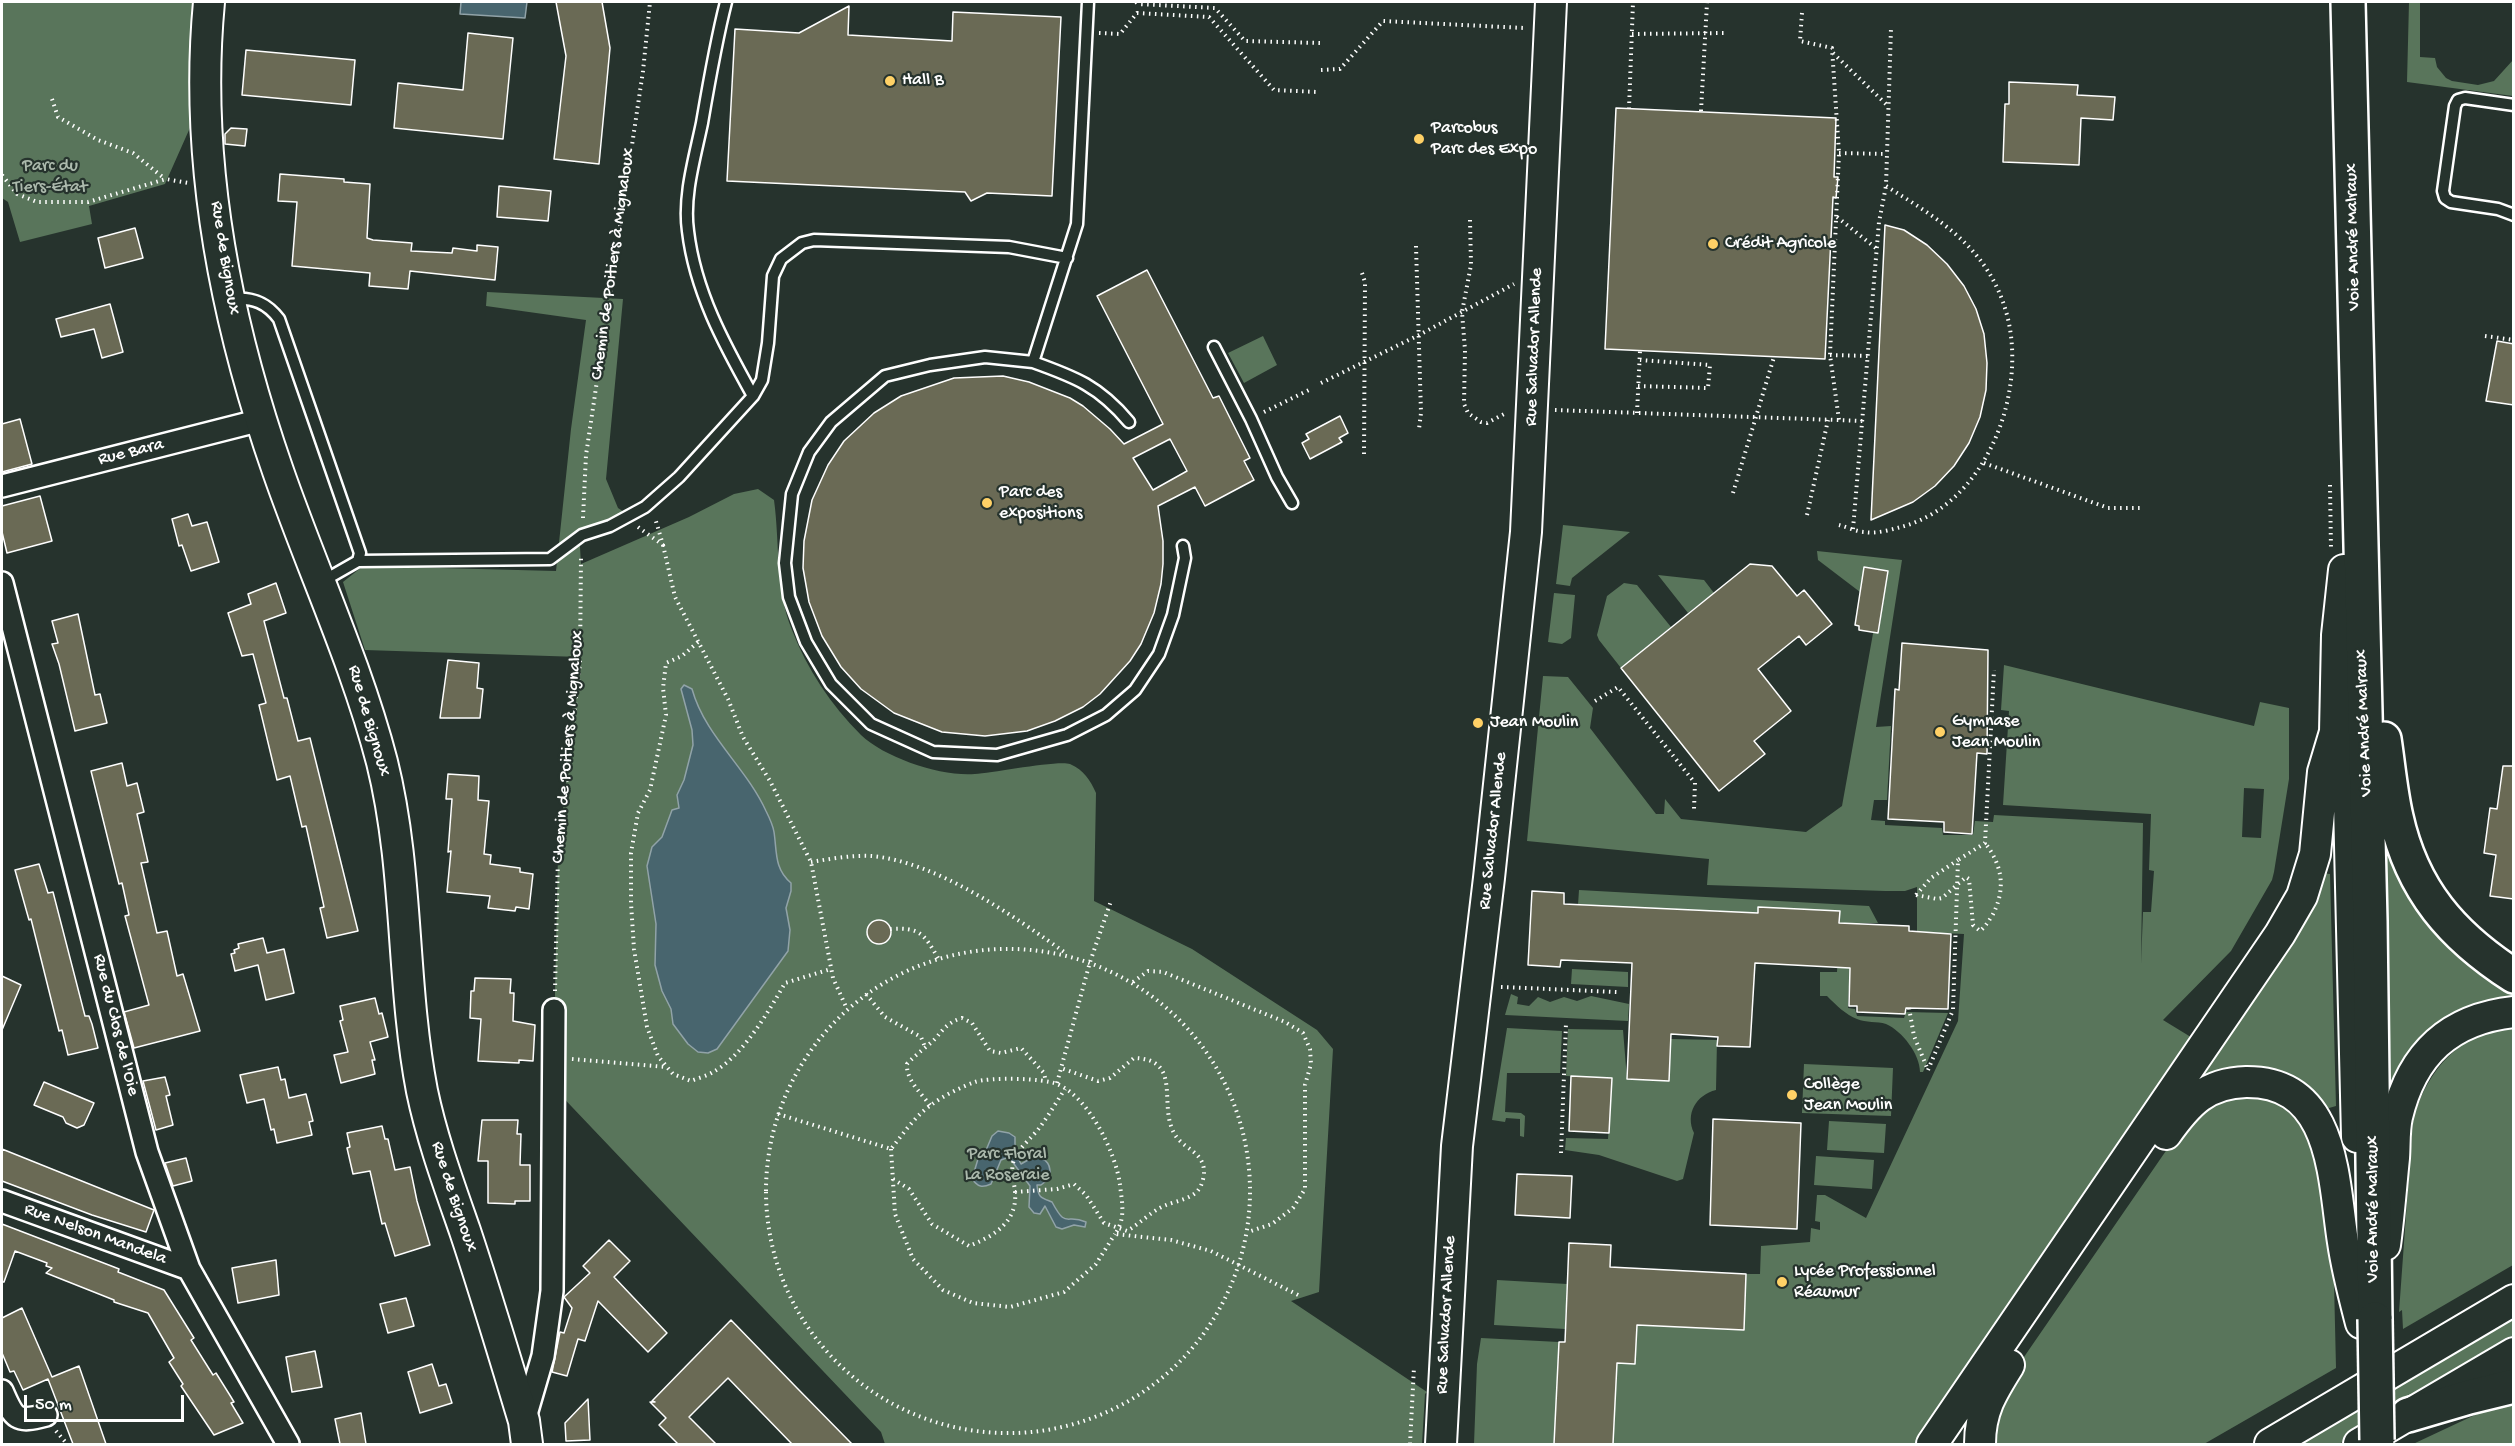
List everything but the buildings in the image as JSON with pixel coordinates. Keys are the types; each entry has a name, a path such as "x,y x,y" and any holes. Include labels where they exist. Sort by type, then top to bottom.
{"main road":[{"name":"Voie André Malraux","path":"2332,2 2352,569 2370,910 2368,1321 2373,1443"},
{"name":"Voie André Malraux","path":"2348,2 2352,569"},
{"path":"2352,569 2396,818 2413,871 2441,916 2480,954 2514,976"},
{"path":"2408,1415 2514,1386"}],"street":[{"name":"Rue de Bignoux","path":"209,2 204,53 213,188 236,332 279,474 357,678 391,804 398,847 421,1087 429,1122 526,1433"},
{"name":"Rue Salvador Allende","path":"1441,1444 1457,1146 1526,532 1551,2"},
{"name":"Rue Bara","path":"2,486 261,420"},
{"path":"1932,1444 2267,954 2302,896 2315,854 2324,772 2334,732 2337,635 2352,569"},
{"name":"Rue du Clos de l'Oie","path":"2,583 147,1152 189,1269 288,1444"},
{"path":"526,1433 543,1356 552,1291 554,1010"},
{"path":"2368,1321 2389,1219 2397,1118 2413,1074 2437,1041 2460,1026 2488,1015 2514,1012"},
{"path":"1980,1444 1980,1424 1990,1395 2183,1110 2200,1095 2228,1083 2253,1082 2283,1089 2303,1101 2322,1128 2331,1161 2347,1265 2368,1321"},
{"name":"Rue Nelson Mandela","path":"2,1201 189,1269"},
{"path":"2273,1441 2514,1300"},
{"path":"2373,1443 2408,1415 2514,1353"},
{"path":"2,1391 12,1412 17,1417 25,1421 46,1415"}],"lane":[{"path":"726,2 689,187 687,229 703,295 723,343 753,396"},
{"path":"1033,362 1077,224 1088,2"},
{"path":"2514,105 2465,98 2458,100 2455,106 2443,191 2445,198 2451,202 2498,209 2514,214"},
{"path":"321,582 358,561 550,559 582,535 610,526 645,507 679,477 753,396 762,380 768,343 773,276 781,259 802,243 814,240 1009,247 1067,258"},
{"path":"230,300 244,298 261,303 271,308 279,319 360,553 358,561"},
{"path":"1214,347 1292,503"},
{"path":"1129,422 1115,405 1077,378 1033,362 985,357 885,376 831,422 809,452 792,494 785,562 789,597 806,642 831,684 871,724 933,752 997,755 1067,735 1106,715 1134,690 1159,654 1173,615 1185,558 1183,546"}],"path":[{"name":"Chemin de Poitiers à Mignaloux","path":"554,1010 558,854 580,663 586,455 641,83 650,2"},
{"path":"1136,2 1138,4 1215,9 1245,41 1320,43"},
{"path":"1629,109 1633,2"},
{"path":"1701,111 1707,3"},
{"path":"1087,32 1120,34 1137,13 1209,17 1274,90 1317,92"},
{"path":"1802,13 1800,41 1832,48 1839,153 1830,355 1839,420"},
{"path":"1321,70 1340,69 1383,21 1528,28"},
{"path":"1853,529 1877,249 1886,186 1891,28"},
{"path":"1632,34 1726,33"},
{"path":"1832,52 1888,107"},
{"path":"52,99 58,117 98,140 133,153 166,179"},
{"path":"1839,153 1887,154"},
{"path":"2,176 16,194 37,202 88,202 166,179 213,188"},
{"path":"1839,525 1865,532 1889,530 1924,519 1952,500 1983,463 2001,423 2010,383 2011,342 2007,315 1987,272 1967,244 1948,226 1886,186"},
{"path":"1836,216 1877,249"},
{"path":"1470,220 1470,265 1462,312 1465,350 1464,404 1468,413 1487,423 1516,408 1864,421"},
{"path":"1416,246 1421,412 1419,429"},
{"path":"1321,383 1419,335 1538,270"},
{"path":"1362,273 1365,282 1364,459"},
{"path":"2485,336 2514,339"},
{"path":"1637,413 1640,351"},
{"path":"1830,355 1869,357"},
{"path":"1733,493 1774,357"},
{"path":"1638,386 1708,388 1710,365 1640,360"},
{"path":"1251,419 1309,390"},
{"path":"1807,515 1828,420"},
{"path":"1983,463 2108,508 2141,508"},
{"path":"625,518 663,545"},
{"path":"656,521 675,597 728,699 742,737 770,781 811,862 822,910 831,969 847,1009"},
{"path":"698,642 682,656 666,663 663,688 666,715 660,749 650,790 638,813 631,853 634,949 645,1016 658,1056 673,1074 691,1081 714,1072 737,1052 758,1025 785,983 831,969"},
{"path":"1985,843 1931,878 1916,895 1937,899 1950,893 1966,877 1969,879 1973,925 1980,931 1996,907 2002,887 1998,862 1985,843 1994,670"},
{"path":"1595,701 1618,687 1695,783 1694,809"},
{"path":"811,862 833,858 872,856 915,866 989,901 1018,918 1070,956"},
{"path":"1909,1008 1914,1036 1928,1070 1953,1010 1958,860"},
{"path":"1056,1083 1090,962 1111,901"},
{"path":"890,929 904,928 924,935 938,958"},
{"path":"1026,948 1070,956 1090,962 1133,982 1167,1007 1196,1037 1224,1080 1237,1109 1247,1149 1251,1190 1248,1232 1239,1267 1220,1310 1193,1349 1159,1383 1118,1408 1074,1426 1027,1434 979,1433 933,1422 889,1403 850,1375 817,1341 792,1300 774,1256 766,1208 768,1161 778,1114 801,1066 818,1040 847,1009 900,973 938,958 981,949 1026,948"},
{"path":"1133,982 1148,971 1163,972 1285,1022 1303,1033 1310,1049 1311,1064 1305,1085 1305,1189 1293,1208 1279,1219 1272,1224 1248,1232"},
{"path":"1513,989 1617,992"},
{"path":"866,994 885,1017 921,1037 925,1047"},
{"path":"930,1105 907,1072 908,1064 950,1022 962,1018 972,1023 990,1051 1001,1053 1021,1048 1044,1073 1046,1082"},
{"path":"1562,1153 1566,1023"},
{"path":"554,1058 667,1067"},
{"path":"1015,1192 1057,1189 1074,1184 1086,1196 1104,1223 1127,1231 1156,1210 1199,1190 1204,1165 1174,1133 1167,1104 1168,1091 1165,1076 1158,1064 1146,1058 1134,1058 1125,1063 1110,1078 1098,1081 1061,1068"},
{"path":"1026,1079 1056,1083 1083,1106 1103,1132 1118,1167 1123,1213 1119,1229 1096,1264 1064,1292 1010,1307 973,1302 943,1290 912,1259 895,1214 891,1149 909,1125 930,1105 977,1081 1026,1079"},
{"path":"893,1178 909,1189 932,1224 969,1246 992,1237 1005,1226 1014,1207 1015,1192 1012,1178 1014,1160 1039,1129 1065,1089"},
{"path":"778,1114 891,1149"},
{"path":"1115,1234 1171,1240 1212,1251 1239,1267 1302,1297"},
{"path":"1410,1444 1414,1367"}],"green space":[{"name":"Parc du Tiers-État","path":"2,2 195,2 191,50 193,121 165,184 89,206 92,224 20,242 8,202 2,198"},
{"path":"2409,2 2420,2 2420,57 2435,58 2437,67 2446,78 2452,81 2478,85 2494,81 2513,60 2513,96 2407,82"},
{"name":"Parc Floral La Roseraie","path":"487,292 623,299 606,479 618,508 624,512 615,518 579,530 581,564 689,517 734,494 758,489 774,500 780,582 792,630 821,686 861,735 899,758 947,772 975,774 1063,763 1079,769 1089,780 1096,793 1094,901 1192,949 1317,1030 1333,1049 1319,1292 1291,1301 1427,1392 1422,1444 885,1444 881,1432 553,1087 558,854 580,657 365,650 343,582 363,566 556,571 571,429 586,320 486,306"},
{"path":"1263,336 1277,365 1244,383 1228,353"},
{"path":"1563,525 1630,532 1572,578 1570,586 1556,584"},
{"path":"1817,551 1902,560 1876,727 1891,726 1887,800 1874,800 1871,820 1885,821 1885,825 1942,828 1943,835 1973,835 1975,821 1993,822 1994,815 2143,823 2141,964 2143,912 2151,912 2154,871 2149,870 2151,814 2003,805 2009,711 2001,710 2004,665 2254,726 2260,702 2289,708 2289,779 2274,872 2272,880 2231,951 2163,1020 2199,1042 1924,1444 1613,1444 1617,1363 1635,1364 1637,1325 1744,1330 1746,1274 1760,1274 1761,1246 1810,1242 1811,1228 1820,1230 1820,1222 1815,1221 1817,1195 1825,1195 1866,1218 1958,1021 1964,934 1917,932 1917,887 1905,891 1885,891 1707,885 1709,859 1527,841 1543,676 1568,677 1593,708 1590,728 1656,814 1664,814 1665,799 1681,819 1806,832 1842,806 1874,628 1879,629 1888,571 1864,567 1860,592 1818,560","holes":["2244,788 2264,789 2261,838 2242,837"]},
{"path":"1658,575 1704,580 1714,593 1688,613"},
{"path":"1624,583 1637,585 1671,627 1621,668 1597,635 1607,596"},
{"path":"1554,593 1575,595 1571,638 1562,644 1548,642"},
{"path":"2398,853 2514,986 2513,1006 2391,1089 2386,854"},
{"path":"2321,873 2330,874 2336,1106 2322,1110 2306,1092 2186,1089"},
{"path":"1579,890 1869,906 1878,923 1860,923 1857,986 1849,986 1848,1008 1855,1009 1857,1016 1904,1018 1906,1012 1948,1013 1923,1072 1920,1072 1917,1058 1909,1044 1892,1027 1853,1017 1827,996 1820,996 1820,972 1837,972 1840,912 1758,907 1758,913 1578,905"},
{"path":"1572,969 1628,972 1628,987 1571,984"},
{"path":"1511,994 1518,997 1517,1004 1529,1006 1538,997 1550,1002 1564,997 1577,1001 1591,996 1629,1004 1628,1021 1505,1015"},
{"path":"1507,1028 1562,1031 1560,1073 1507,1073 1505,1112 1521,1113 1525,1116 1524,1137 1520,1136 1520,1119 1506,1118 1505,1122 1492,1120"},
{"path":"2513,1028 2513,1265 2403,1329 2402,1310 2399,1312 2413,1118 2428,1084 2437,1069 2449,1056 2462,1045 2477,1037"},
{"path":"1568,1029 1623,1030 1627,1079 1671,1039 1717,1040 1716,1090 1703,1096 1694,1106 1691,1119 1694,1133 1683,1179 1677,1181 1599,1155 1565,1150 1566,1138 1608,1139 1612,1078 1566,1076"},
{"path":"1804,1064 1893,1068 1891,1116 1802,1113"},
{"path":"2251,1093 2291,1106 2321,1154 2334,1282 2336,1368 2204,1444 1990,1444 2004,1386 2181,1129 2210,1103"},
{"path":"1829,1121 1886,1124 1884,1153 1827,1150"},
{"path":"1816,1156 1874,1160 1872,1189 1814,1185"},
{"path":"1497,1280 1567,1284 1565,1329 1494,1325"},
{"path":"2513,1314 2513,1343 2339,1444 2290,1444"},
{"path":"1481,1338 1559,1342 1554,1444 1474,1444 1477,1364"},
{"path":"2513,1398 2513,1444 2413,1444 2509,1399"}],"water":[{"path":"461,2 527,2 525,18 460,14"},
{"path":"684,685 692,689 706,722 758,795 773,827 779,866 791,883 786,908 790,930 788,951 717,1049 708,1053 698,1052 688,1044 673,1024 671,1009 662,991 655,965 656,924 647,866 652,847 662,837 672,810 679,808 677,795 684,780 693,745 692,730 681,689"},
{"path":"998,1131 1015,1137 1015,1152 1021,1164 1035,1156 1046,1161 1050,1170 1050,1178 1041,1185 1037,1185 1040,1195 1052,1202 1061,1216 1086,1222 1085,1227 1074,1225 1062,1229 1056,1227 1045,1206 1040,1214 1034,1213 1029,1207 1030,1186 1009,1157 1001,1160 991,1184 980,1186 974,1182 972,1179 978,1159 984,1155 992,1136"}],"place":[{"name":"Hall B","path":"890,81"},
{"name":"Parcobus Parc des Expo","path":"1419,139"},
{"name":"Crédit Agricole","path":"1713,244"},
{"name":"Parc des expositions","path":"987,503"},
{"name":"Jean Moulin","path":"1478,723"},
{"name":"Gymnase Jean Moulin","path":"1940,732"},
{"name":"Collège Jean Moulin","path":"1792,1095"},
{"name":"Lycée Professionnel Réaumur","path":"1782,1282"}]}
